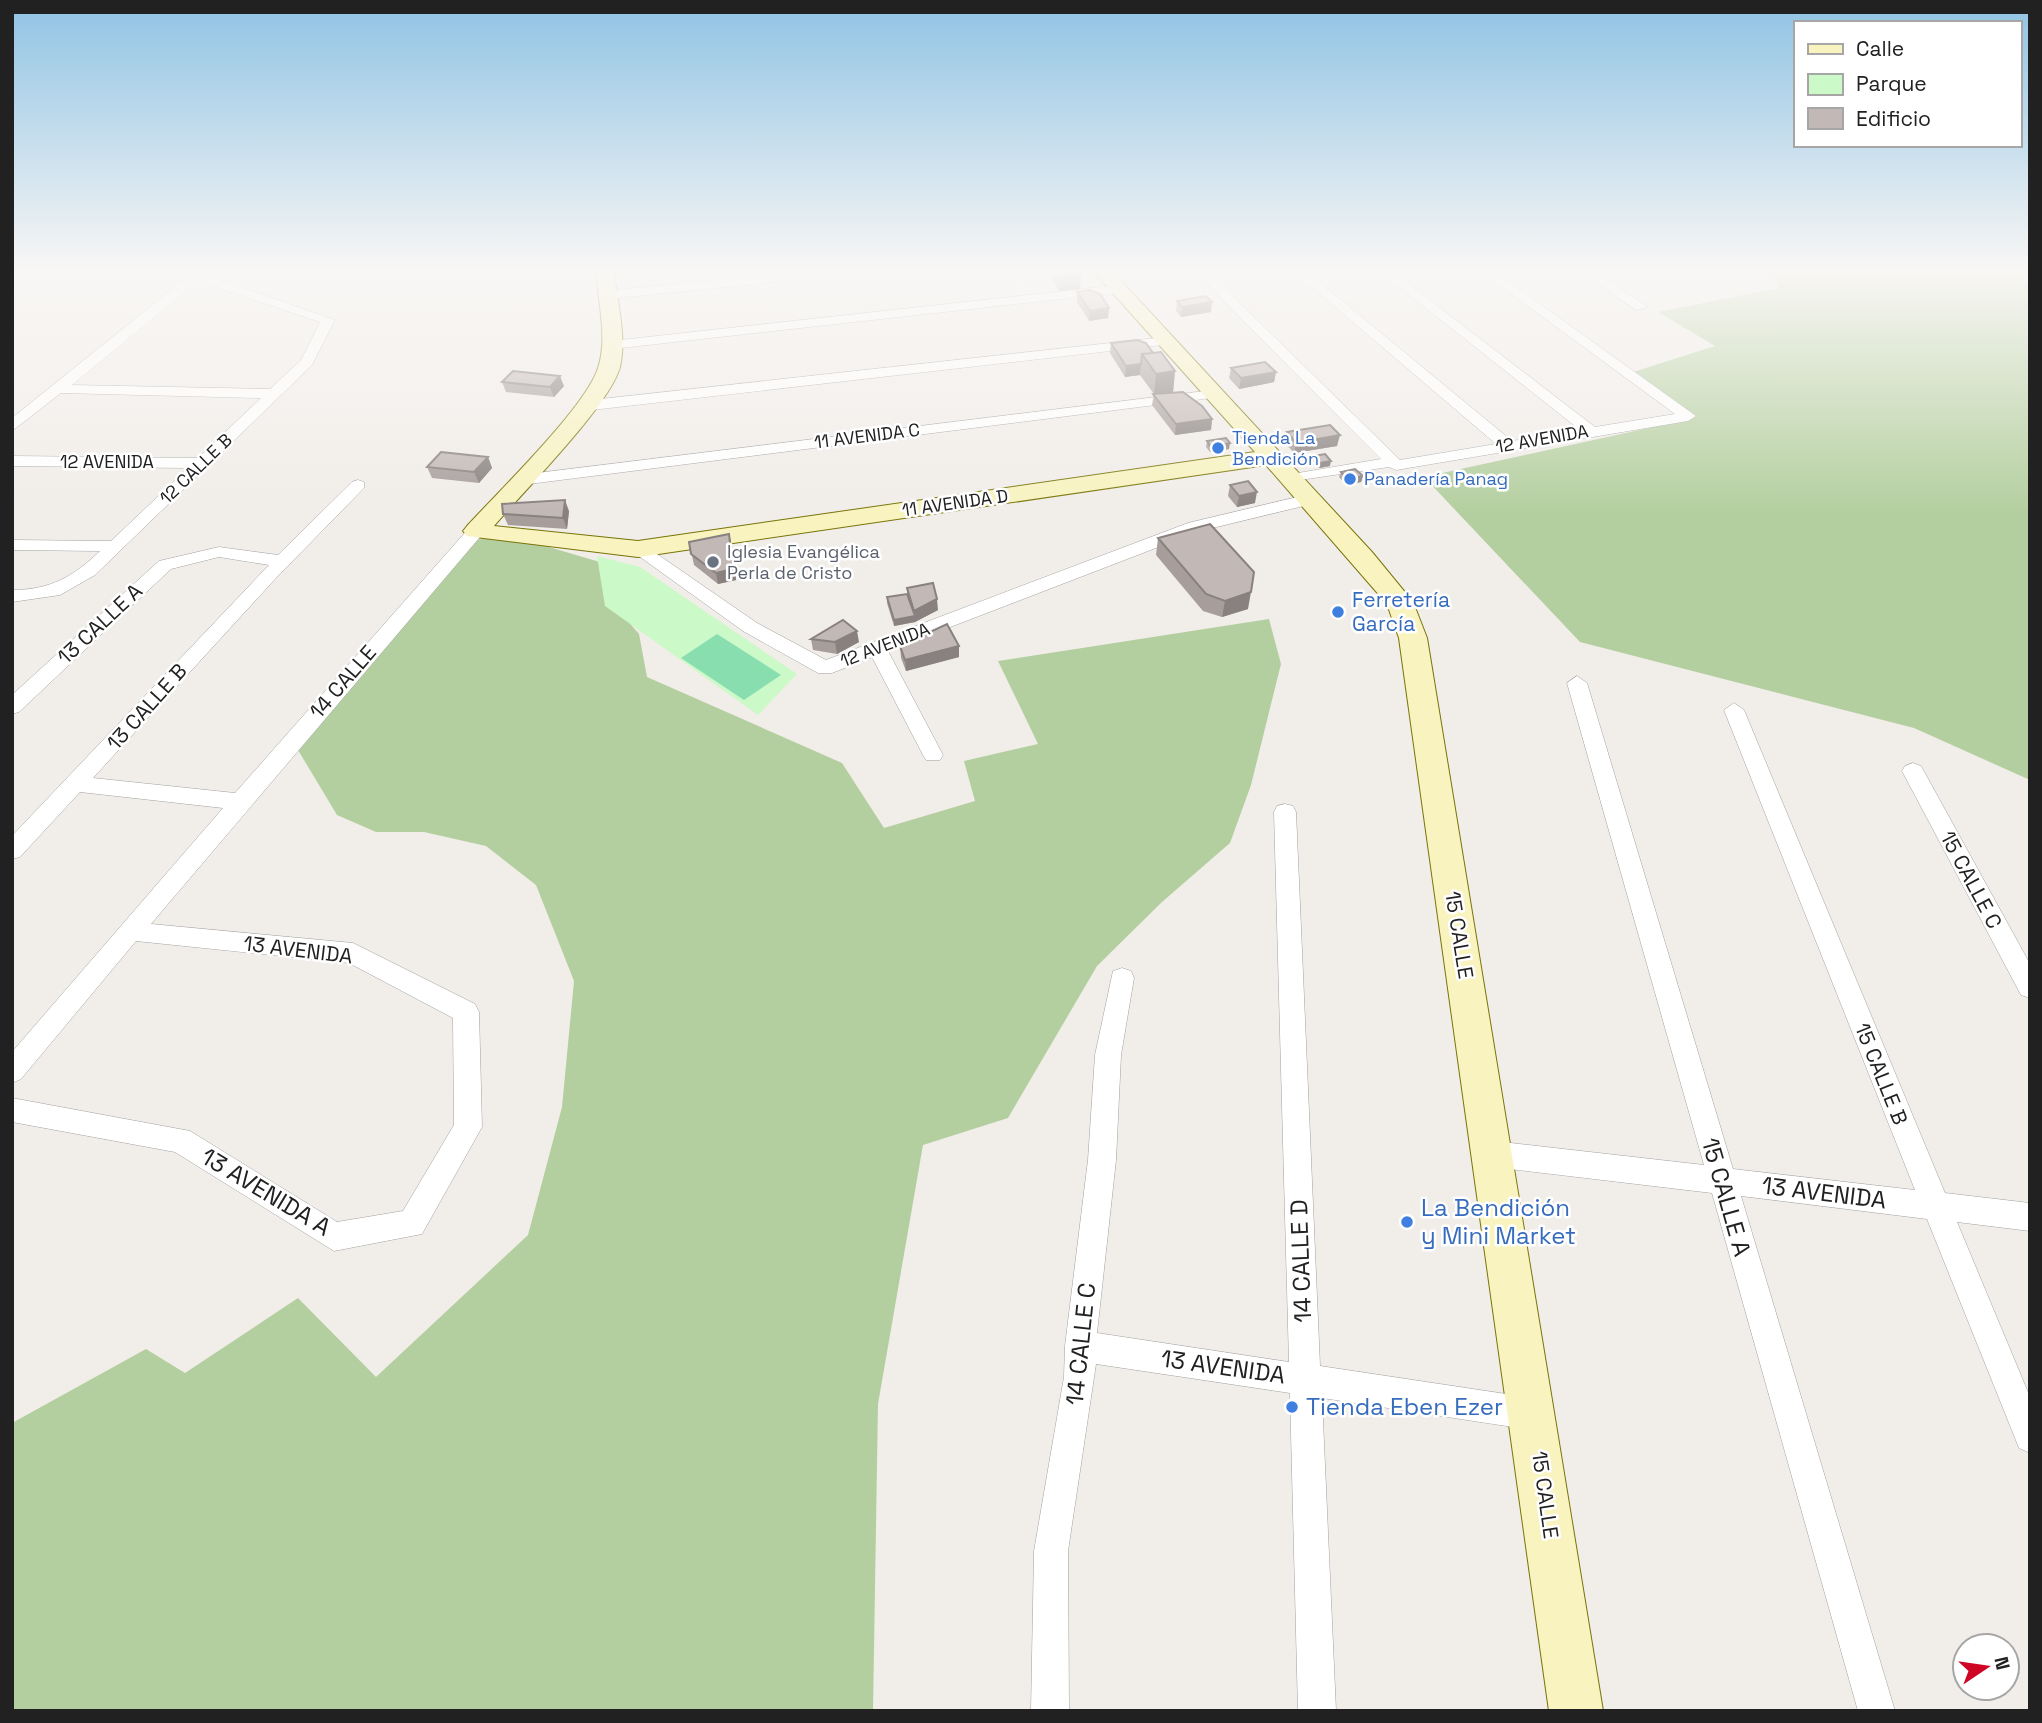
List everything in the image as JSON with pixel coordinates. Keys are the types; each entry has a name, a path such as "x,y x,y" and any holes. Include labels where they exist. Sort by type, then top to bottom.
{"street":[{"path":"12,426 104,351"},
{"name":"12 CALLE B","path":"12,596 43,596 74,583 307,362 312,351"},
{"name":"14 CALLE","path":"12,1071 128,931 583,407 608,372 611,351"},
{"path":"583,407 1074,351"},
{"name":"15 CALLE","path":"1175,351 1400,602 1413,638 1576,1711"},
{"path":"1282,351 1394,463"},
{"path":"1395,351 1507,445"},
{"path":"1489,351 1591,431"},
{"path":"1598,351 1688,416"},
{"path":"58,389 274,394"},
{"name":"11 AVENIDA C","path":"521,480 1214,394"},
{"name":"12 AVENIDA","path":"475,531 638,549 750,627 825,668 1194,527 1291,479 1688,416"},
{"name":"12 AVENIDA","path":"12,461 202,463"},
{"name":"11 AVENIDA D","path":"638,549 1291,479"},
{"name":"13 CALLE B","path":"12,850 77,783 279,561 358,485"},
{"path":"12,545 116,546"},
{"path":"197,555 219,552 279,561"},
{"name":"13 CALLE A","path":"12,707 165,565 197,555"},
{"path":"877,649 933,755"},
{"name":"15 CALLE A","path":"1577,683 1877,1711"},
{"name":"15 CALLE B","path":"1734,710 2030,1437"},
{"name":"15 CALLE C","path":"1913,771 2030,988"},
{"path":"77,783 242,802"},
{"name":"14 CALLE D","path":"1285,812 1317,1711"},
{"name":"13 AVENIDA","path":"128,931 353,953 466,1012 468,1127"},
{"name":"14 CALLE C","path":"1050,1711 1051,1550 1080,1377 1080,1346 1102,1160 1108,1055 1122,978"},
{"name":"13 AVENIDA A","path":"12,1110 180,1140 334,1237 412,1224 468,1127"},
{"name":"13 AVENIDA","path":"1493,1154 2030,1217"},
{"name":"13 AVENIDA","path":"1080,1346 1533,1414"}],"green space":[{"path":"1698,351 2030,351 2030,780 1914,728 1580,642 1424,477 1694,418 1627,374"},
{"path":"508,535 627,570 615,606 639,634 647,677 842,763 884,828 975,801 964,761 1038,744 998,661 1269,619 1281,664 1251,785 1230,843 1162,902 1097,966 1008,1118 923,1145 878,1404 873,1711 12,1711 12,1423 146,1349 185,1373 298,1298 376,1377 528,1235 562,1107 574,981 536,885 486,846 424,832 376,832 337,815 295,745 475,540"},
{"path":"597,556 640,567 797,674 758,715 605,606"},
{"path":"717,634 781,675 744,700 681,658"}],"building":[{"path":"1116,351 1153,353 1142,354 1141,364 1126,366"},
{"path":"1161,352 1175,371 1156,374 1142,354"},
{"path":"1265,362 1276,372 1241,378 1231,368"},
{"path":"513,371 560,376 550,387 502,382"},
{"path":"1183,392 1202,406 1212,419 1176,424 1153,394"},
{"path":"1330,425 1340,435 1296,443 1287,432"},
{"path":"1226,438 1230,443 1211,447 1207,441"},
{"path":"441,452 488,457 474,472 427,467"},
{"path":"1325,454 1331,461 1320,463 1314,456"},
{"path":"1355,469 1363,476 1348,479 1341,472"},
{"path":"1248,481 1257,492 1239,496 1230,485"},
{"path":"565,500 563,518 503,514 502,504"},
{"path":"1210,524 1254,572 1251,592 1225,601 1206,594 1158,538"},
{"path":"729,534 733,569 716,573 691,554 689,542"},
{"path":"933,583 937,599 914,611 907,588"},
{"path":"907,594 915,616 894,620 887,597"},
{"path":"843,620 857,631 835,642 811,639"},
{"path":"947,624 959,646 905,660 900,646"}],"place":[{"name":"Tienda La Bendición","path":"1218,448"},
{"name":"Panadería Panag","path":"1350,479"},
{"name":"Iglesia Evangélica Perla de Cristo","path":"713,562"},
{"name":"Ferretería García","path":"1338,612"},
{"name":"La Bendición y Mini Market","path":"1407,1222"},
{"name":"Tienda Eben Ezer","path":"1292,1407"}]}
